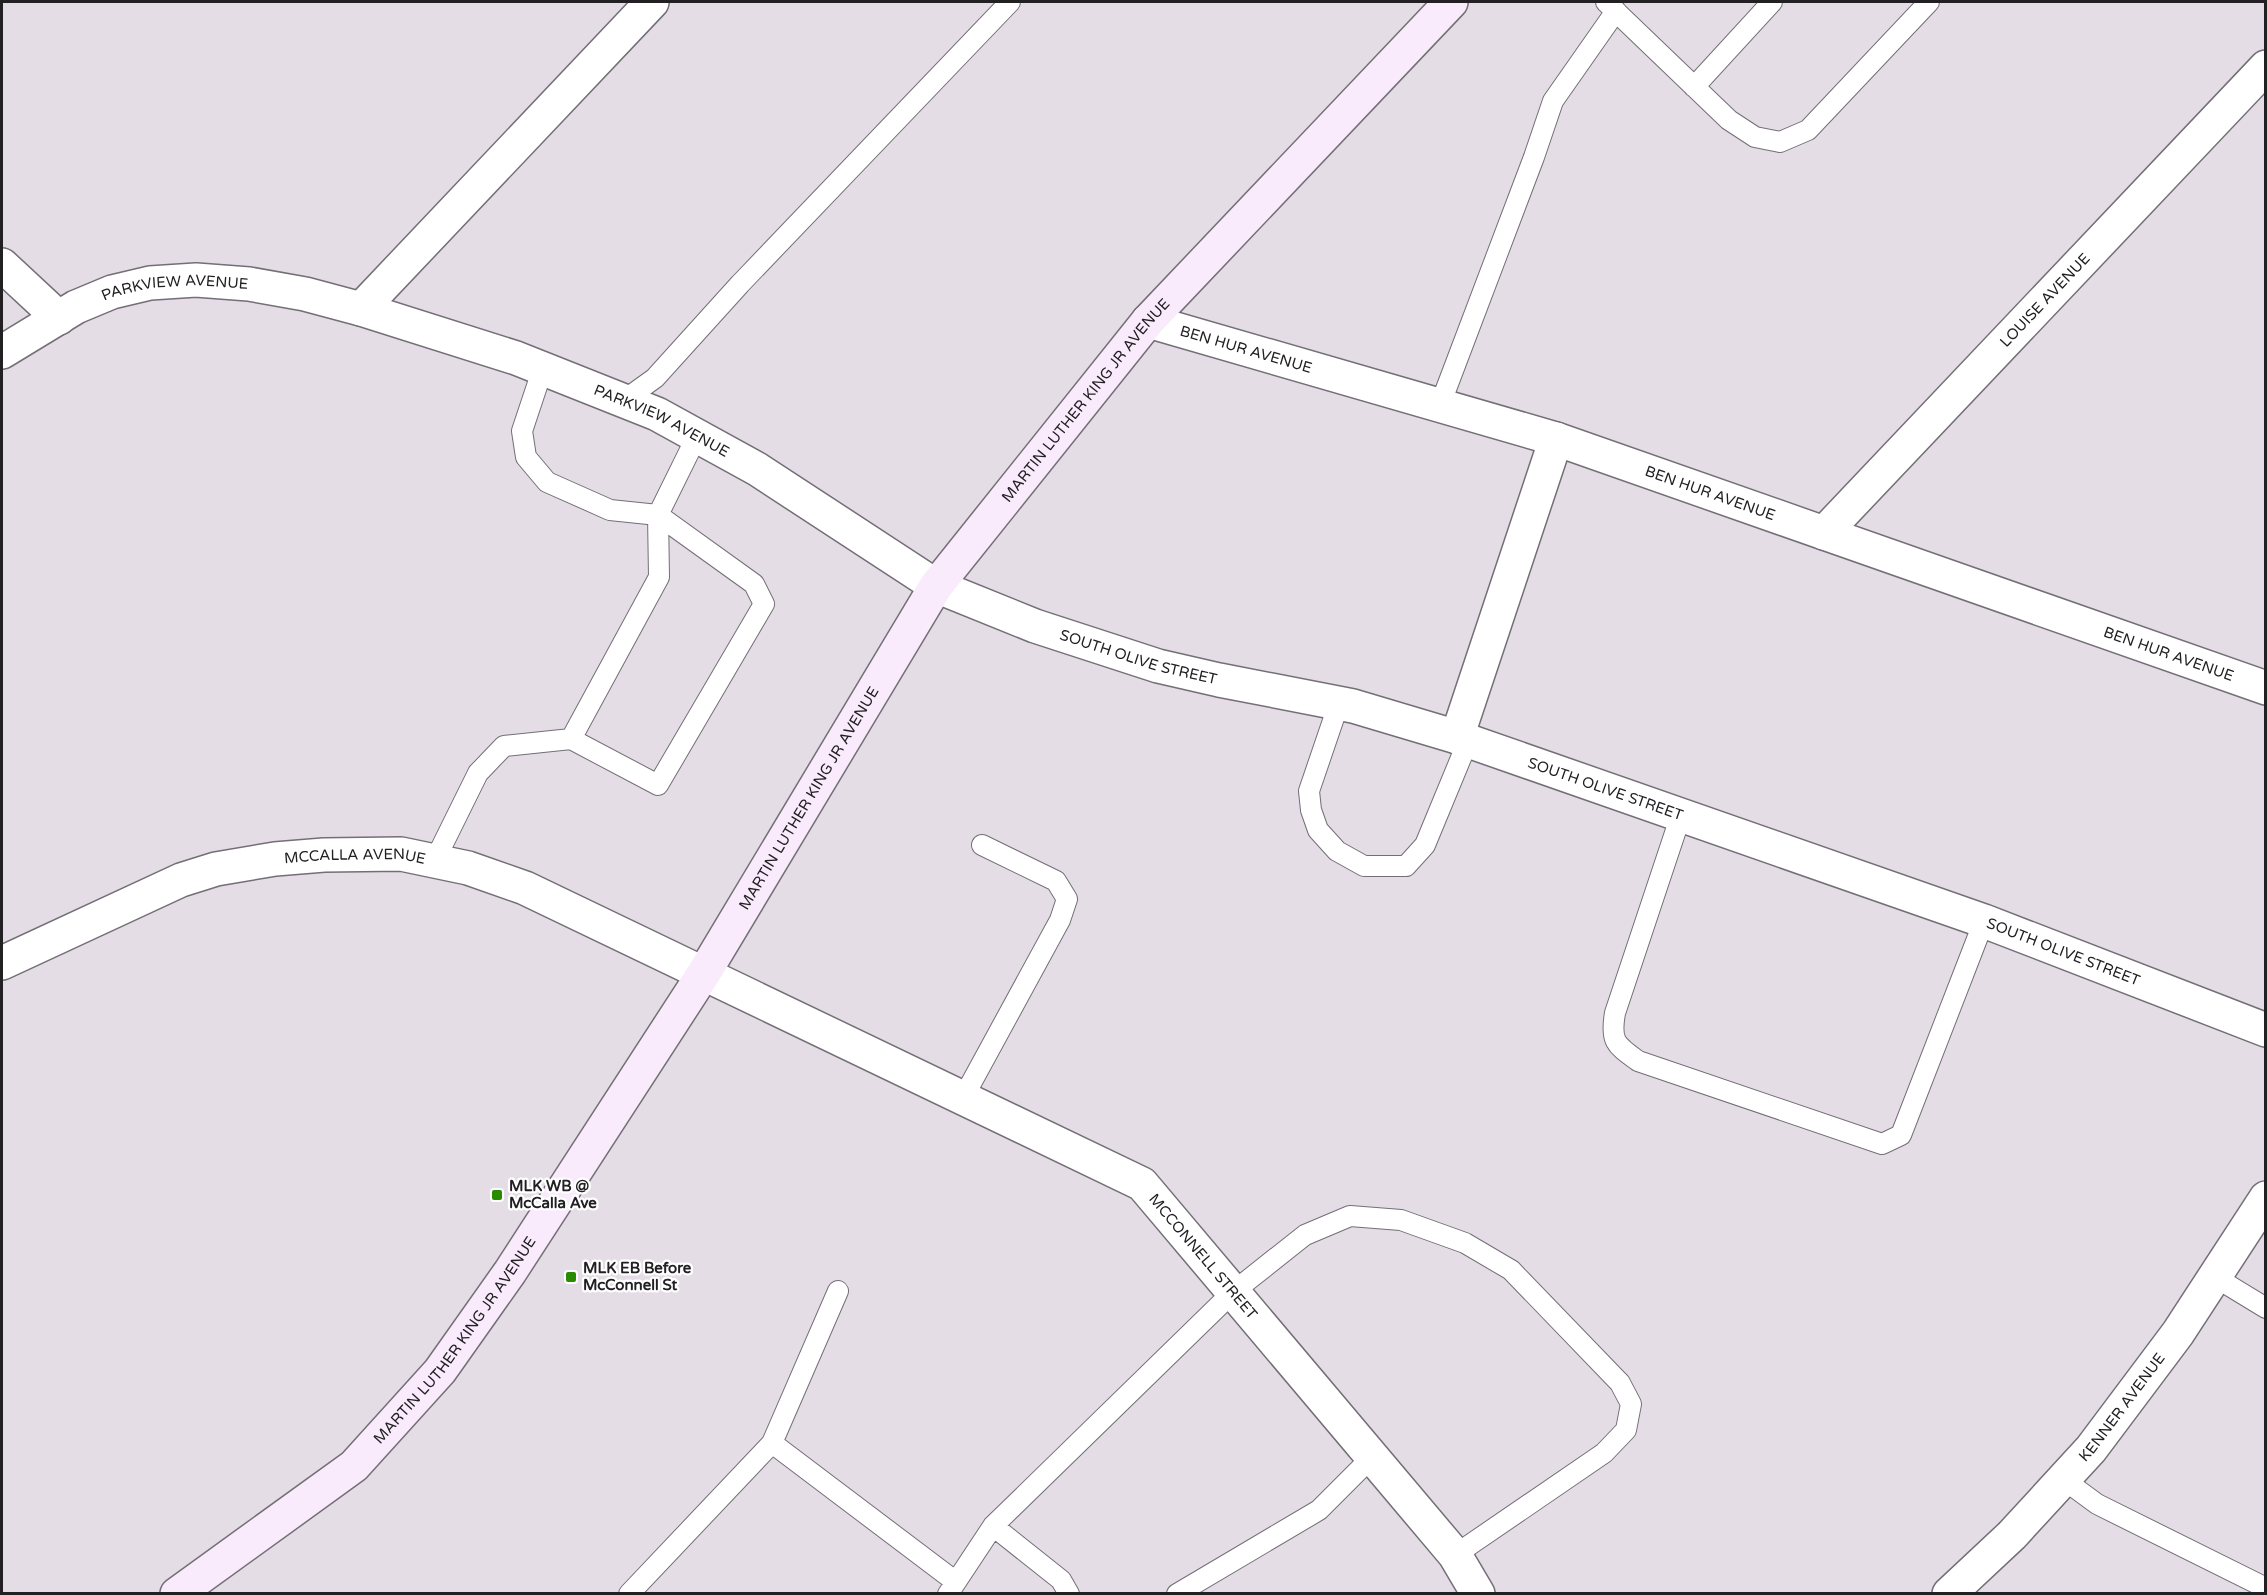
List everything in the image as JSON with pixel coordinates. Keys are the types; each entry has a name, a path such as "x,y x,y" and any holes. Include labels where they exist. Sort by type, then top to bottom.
{"main road":[{"name":"MARTIN LUTHER KING JR AVENUE","path":"186,1591 354,1466 440,1371 510,1272 704,973 936,586 1148,321 1451,2"}],"street":[{"path":"361,309 652,2"},
{"name":"LOUISE AVENUE","path":"1824,533 2265,67"},
{"path":"2,265 59,318"},
{"name":"PARKVIEW AVENUE","path":"2,352 76,308 112,292 150,283 196,280 249,284 361,309 516,358 657,414 757,469 936,586"},
{"name":"BEN HUR AVENUE","path":"1148,321 1556,439 2265,688"},
{"path":"1462,739 1556,439"},
{"name":"SOUTH OLIVE STREET","path":"936,586 1035,626 1158,666 1339,703 1462,739 1984,921 2265,1030"},
{"name":"MCCALLA AVENUE","path":"2,963 181,880 216,869 274,859 324,855 401,854 468,868 525,888 704,973"},
{"name":"MCCONNELL STREET","path":"704,973 1142,1184 1455,1555 1478,1593"},
{"name":"KENNER AVENUE","path":"1949,1593 2012,1535 2091,1449 2178,1333 2265,1198"}],"lane":[{"path":"623,401 655,378 740,284 1010,2"},
{"path":"1694,87 1772,2"},
{"path":"1440,405 1534,157 1552,101 1611,6 1729,120 1755,137 1780,142 1808,130 1929,2"},
{"path":"435,860 478,773 504,746 572,739 658,784 764,604 754,584 658,515 610,510 547,482 526,457 522,431 543,368"},
{"path":"572,739 659,577 658,515 698,436"},
{"path":"1339,703 1309,791 1311,810 1318,830 1337,851 1364,866 1406,866 1425,845 1462,739"},
{"path":"1681,815 1615,1013 1612,1031 1617,1046 1638,1061 1882,1144 1902,1135 1984,921"},
{"path":"963,1098 1060,920 1067,899 1056,881 982,845"},
{"path":"772,1443 952,1588 993,1526 1233,1292 1305,1235 1350,1216 1401,1220 1465,1243 1511,1270 1620,1383 1631,1404 1626,1430 1604,1453 1455,1555"},
{"path":"2215,1277 2265,1308"},
{"path":"629,1593 772,1443 838,1291"},
{"path":"1177,1593 1319,1510 1372,1457"},
{"path":"2063,1479 2097,1504 2265,1588"},
{"path":"993,1526 1061,1580 1069,1593"}],"place":[{"name":"MLK WB @ McCalla Ave","path":"497,1195"},
{"name":"MLK EB Before McConnell St","path":"571,1277"}]}
